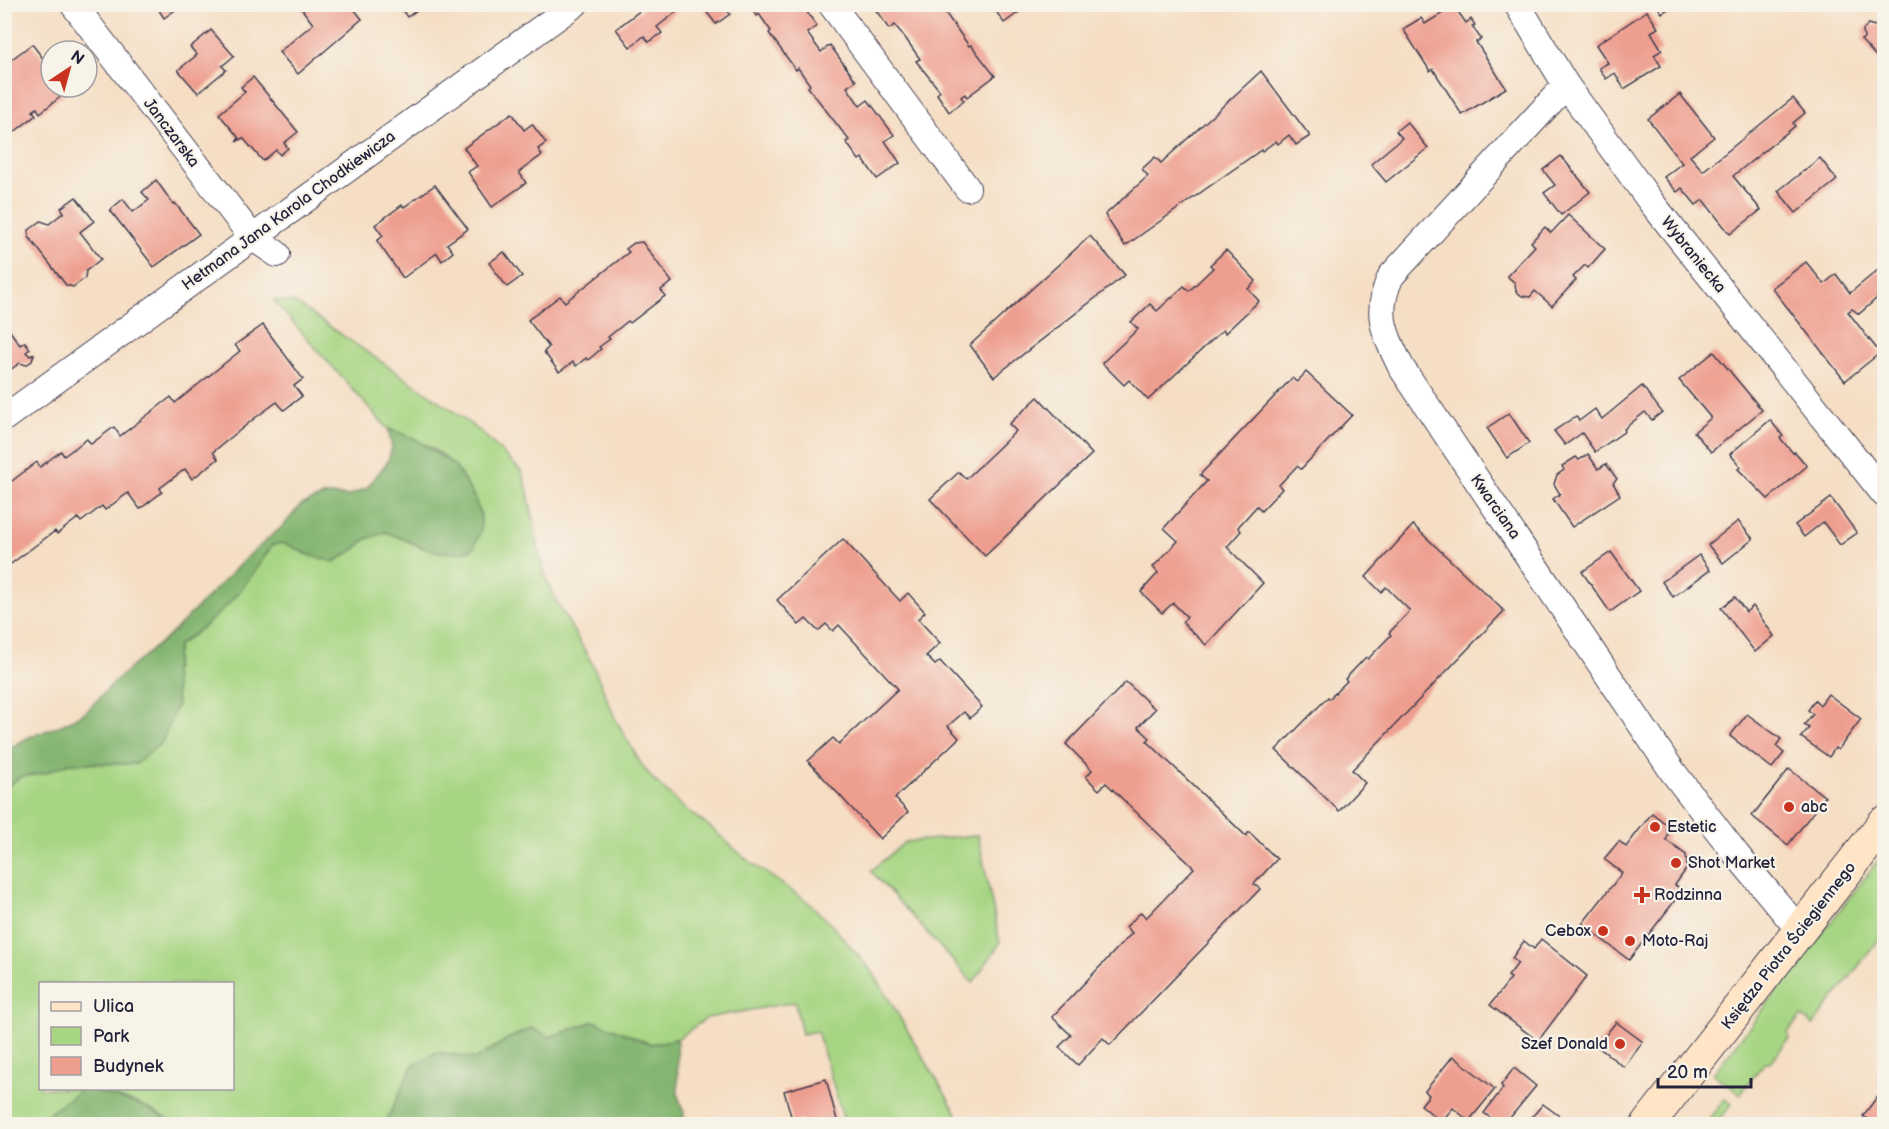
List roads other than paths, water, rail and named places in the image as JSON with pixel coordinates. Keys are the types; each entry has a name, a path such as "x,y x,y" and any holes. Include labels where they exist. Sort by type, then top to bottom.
{"street":[{"name":"Janczarska","path":"73,4 252,237 277,254"},
{"name":"Hetmana Jana Karola Chodkiewicza","path":"4,418 575,4"},
{"path":"831,4 967,188"},
{"name":"Wybraniecka","path":"1517,4 1566,85 1651,202 1884,494"},
{"name":"Kwarciana","path":"1566,85 1391,276 1381,304 1382,321 1401,367 1673,772 1736,854 1801,932"},
{"name":"Księdza Piotra Ściegiennego","path":"1648,1125 1884,823"}],"place":[{"name":"abc","path":"1789,807"},
{"name":"Estetic","path":"1655,827"},
{"name":"Shot Market","path":"1676,863"},
{"name":"Rodzinna","path":"1642,895"},
{"name":"Cebox","path":"1603,931"},
{"name":"Moto-Raj","path":"1630,941"},
{"name":"Szef Donald","path":"1620,1044"}]}
